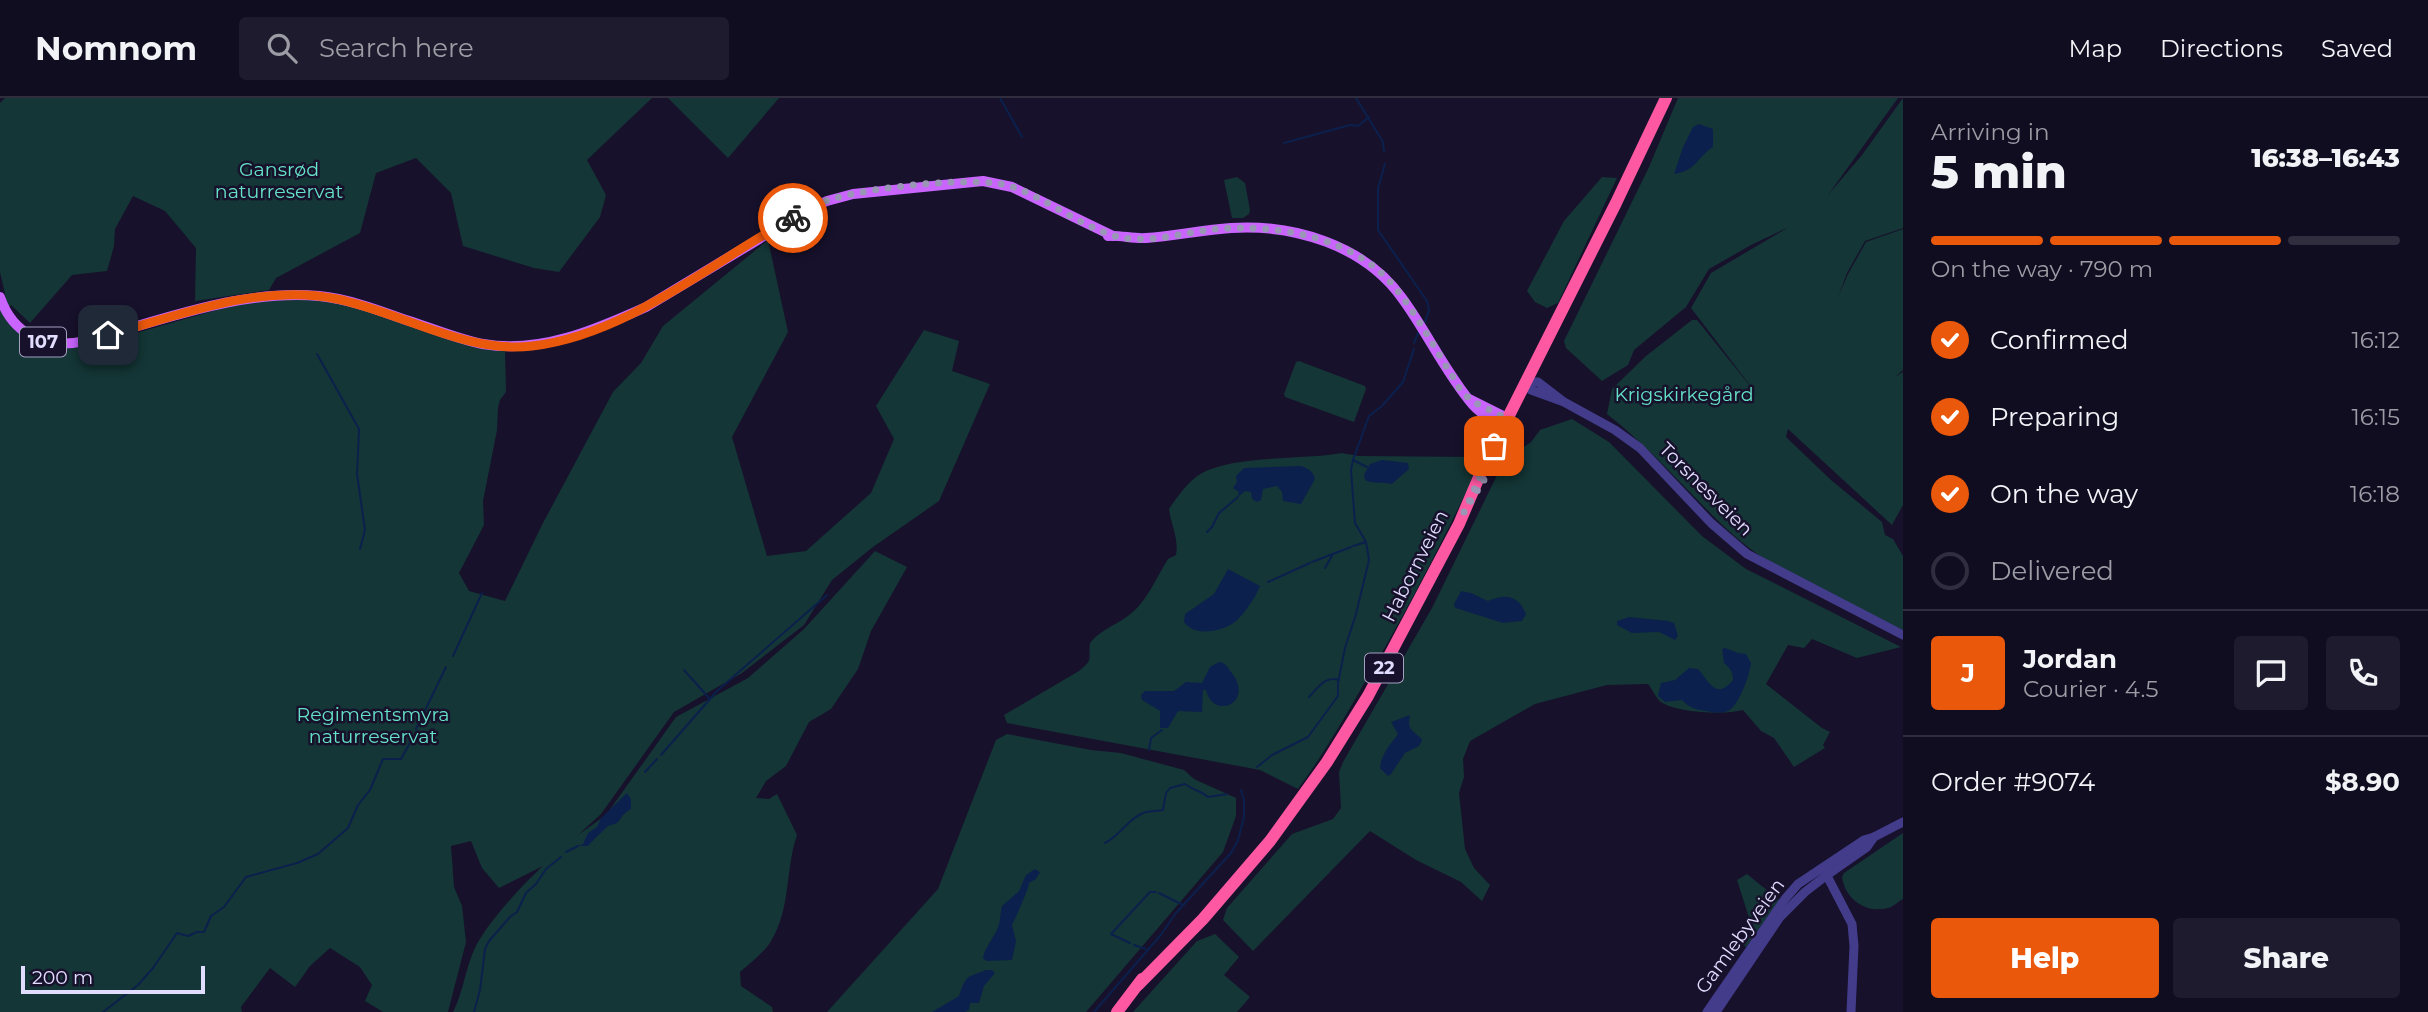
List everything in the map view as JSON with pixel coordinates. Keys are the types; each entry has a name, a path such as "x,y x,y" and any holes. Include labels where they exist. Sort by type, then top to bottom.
{"highway":[{"name":"Habornveien","path":"1117,1012 1184,929 1287,816 1327,762 1368,696 1464,512 1487,475 1507,425 1531,384 1666,98"}],"main road":[{"name":"107","path":"0,297 11,319 28,335 42,342 60,345 85,341 233,301 266,296 303,296 359,304 480,343 507,347 531,346 587,331 646,307 780,225 827,201 853,194 973,181 1001,183 1035,197 1075,224 1104,236 1144,238 1234,228 1281,231 1318,239 1345,250 1374,267 1391,282 1458,386 1469,399 1507,425"}],"street":[{"name":"Torsnesveien","path":"1531,384 1615,430 1640,448 1711,523 1747,554 1903,635"},
{"name":"Gamlebyveien","path":"1707,1012 1785,898 1798,884 1867,847 1874,837 1903,822"},
{"name":"Gamlebyveien","path":"1717,1012 1780,917 1820,874"},
{"path":"1820,874 1849,917 1853,930 1851,1012"}],"green space":[{"name":"Gansrød naturreservat","path":"5,98 652,98 587,160 606,195 600,217 559,272 534,268 463,246 451,193 416,158 376,173 360,233 276,278 269,290 195,301 196,248 165,211 133,196 115,229 114,246 107,271 72,275 30,323 11,305 8,307 0,272 0,103"},
{"path":"668,98 779,98 728,158"},
{"name":"Krigskirkegård","path":"1678,98 1898,98 1828,195 1862,155 1903,98 1903,228 1865,241 1847,273 1838,297 1866,242 1903,229 1903,370 1895,377 1903,372 1903,505 1892,525 1788,429 1786,437 1831,480 1882,522 1885,535 1893,539 1903,556 1903,630 1809,585 1756,553 1607,414 1612,389 1646,356 1692,320 1697,320 1759,397 1691,308 1711,273 1789,227 1709,269 1686,307 1634,350 1628,365 1602,381 1566,348 1564,341 1649,167"},
{"path":"1237,177 1245,183 1250,210 1243,218 1232,218 1224,180"},
{"path":"1602,177 1617,178 1558,303 1547,308 1535,302 1527,291 1564,221"},
{"name":"Regimentsmyra naturreservat","path":"768,240 788,332 732,437 767,556 806,551 871,493 894,439 876,406 924,330 959,341 952,371 990,384 939,501 873,547 832,580 804,625 742,673 674,712 601,814 578,835 606,815 676,717 748,678 804,629 875,551 907,567 871,631 858,669 831,709 809,722 786,766 766,781 756,798 769,799 777,794 797,835 785,903 777,929 765,950 740,972 741,986 772,1007 773,1012 453,1012 479,940 505,905 543,866 499,888 482,868 471,841 451,846 454,887 462,906 466,942 448,1012 383,1012 365,1001 372,985 360,967 330,948 310,966 295,987 270,968 241,1007 242,1012 0,1012 0,305 4,314 29,341 71,348 115,339 255,299 321,300 350,306 505,351 506,392 498,408 497,430 483,501 484,525 459,573 469,591 505,601 613,392 641,363 663,326"},
{"path":"1296,362 1365,386 1354,422 1285,397"},
{"path":"1572,419 1609,442 1702,536 1746,569 1901,647 1857,658 1812,639 1804,648 1788,645 1766,684 1830,732 1823,745 1825,748 1794,767 1774,738 1761,731 1743,710 1713,713 1678,709 1661,702 1648,684 1607,685 1535,704 1470,741 1463,759 1464,777 1459,793 1465,849 1474,868 1490,885 1482,901 1461,882 1416,860 1370,831 1253,951 1223,920 1227,908 1292,834 1333,819 1341,808 1339,772 1343,762 1432,608 1504,461 1531,442 1540,430"},
{"path":"1342,453 1358,456 1474,457 1478,459 1478,467 1396,628 1334,735 1298,789 1260,770 1007,723 1004,715 1084,667 1089,659 1090,643 1129,615 1144,600 1168,559 1176,555 1176,538 1169,509 1197,476 1233,463"},
{"path":"1007,734 1121,753 1184,770 1194,779 1236,798 1236,816 1223,852 1086,1012 827,1012 938,889 996,740"},
{"path":"1903,833 1903,899 1890,907 1880,909 1872,909 1858,903 1847,892 1842,877 1844,873"},
{"path":"1747,874 1779,900 1746,947 1743,945 1752,927 1737,880"},
{"path":"1215,934 1239,957 1224,975 1250,997 1237,1012 1133,1012 1197,941"}],"water":[{"path":"1699,124 1713,129 1713,147 1688,170 1674,174 1693,127"},
{"path":"1382,460 1408,463 1409,469 1392,484 1365,480 1364,475 1370,464"},
{"path":"1300,466 1310,470 1315,479 1301,504 1283,501 1282,492 1277,486 1263,489 1261,500 1257,502 1252,499 1251,492 1245,491 1238,497 1239,492 1233,488 1237,482 1236,476 1244,468"},
{"path":"1228,569 1260,586 1250,605 1235,622 1223,628 1201,631 1188,627 1184,622 1185,614 1214,594"},
{"path":"1461,591 1488,601 1510,597 1523,607 1526,614 1522,621 1503,623 1455,608 1454,604"},
{"path":"1629,617 1674,623 1678,636 1675,640 1659,632 1632,633 1617,625 1617,621"},
{"path":"1722,649 1746,654 1751,663 1740,697 1728,711 1699,710 1682,700 1665,702 1658,696 1661,683 1675,680 1689,668 1698,669 1717,689 1727,686 1733,677 1731,670 1724,663"},
{"path":"1219,662 1226,665 1237,683 1239,692 1236,699 1224,706 1216,705 1206,690 1203,690 1202,712 1178,711 1168,728 1160,728 1160,711 1142,700 1141,695 1145,691 1174,691 1186,682 1202,683 1210,667"},
{"path":"1410,715 1410,726 1422,741 1419,746 1405,753 1388,776 1380,768 1384,754 1398,734 1391,722"},
{"path":"627,793 631,799 631,809 617,823 608,826 588,846 578,846 583,844 588,833 597,827 601,818"},
{"path":"1035,869 1040,872 1036,879 1029,883 1012,925 1016,941 1012,960 986,961 984,954 998,928 1002,906 1019,891 1026,875"},
{"path":"986,970 995,973 984,986 979,1003 970,1003 969,1010 965,1012 932,1012 959,996 968,978"}],"waterway":[{"path":"1000,98 1022,137"},
{"path":"1356,98 1383,142 1384,152"},
{"path":"1284,143 1350,125 1358,126 1369,117"},
{"path":"1385,164 1378,188 1378,230 1427,301 1429,310 1425,322"},
{"path":"1414,343 1419,331"},
{"path":"1257,767 1272,755 1308,737 1338,696 1345,648 1369,560 1366,542 1355,523 1351,470 1353,460 1369,416 1382,406 1403,382 1414,349"},
{"path":"317,354 359,429 357,474 365,530 360,549"},
{"path":"1353,460 1367,467"},
{"path":"1207,532 1219,513 1238,497"},
{"path":"1353,546 1366,542"},
{"path":"1312,562 1351,547"},
{"path":"1325,568 1333,554"},
{"path":"1268,582 1310,563"},
{"path":"453,656 482,593"},
{"path":"661,755 717,691 827,595"},
{"path":"416,729 446,667"},
{"path":"684,670 709,698"},
{"path":"1309,697 1326,681 1339,680"},
{"path":"1149,750 1151,738 1162,730"},
{"path":"103,1012 138,985 177,933 188,936 204,932 211,916 224,907 246,877 297,863 318,854 348,828 358,805 370,790 383,759 401,759 411,741"},
{"path":"645,772 657,759"},
{"path":"1105,843 1140,814 1163,810 1166,793 1170,788 1185,784 1208,797 1227,794"},
{"path":"1094,1012 1160,936 1176,913 1231,853 1238,840 1244,817 1241,790"},
{"path":"566,852 578,846"},
{"path":"474,1012 480,990 485,949 489,941 517,912 526,893 546,869 561,857"},
{"path":"1130,943 1111,934 1150,892 1156,892"},
{"path":"1159,893 1183,905"},
{"path":"1134,945 1146,949"}],"way so far":[{"path":"793,218 827,201 853,194 983,181 1012,187 1113,236 1124,238 1234,228 1281,231 1318,239 1357,256 1391,282 1469,399 1507,418 1511,427 1487,475 1464,512 1494,446"}],"route":[{"path":"108,335 233,301 266,296 318,296 359,304 466,340 493,346 540,345 587,331 646,307 793,218"}]}
